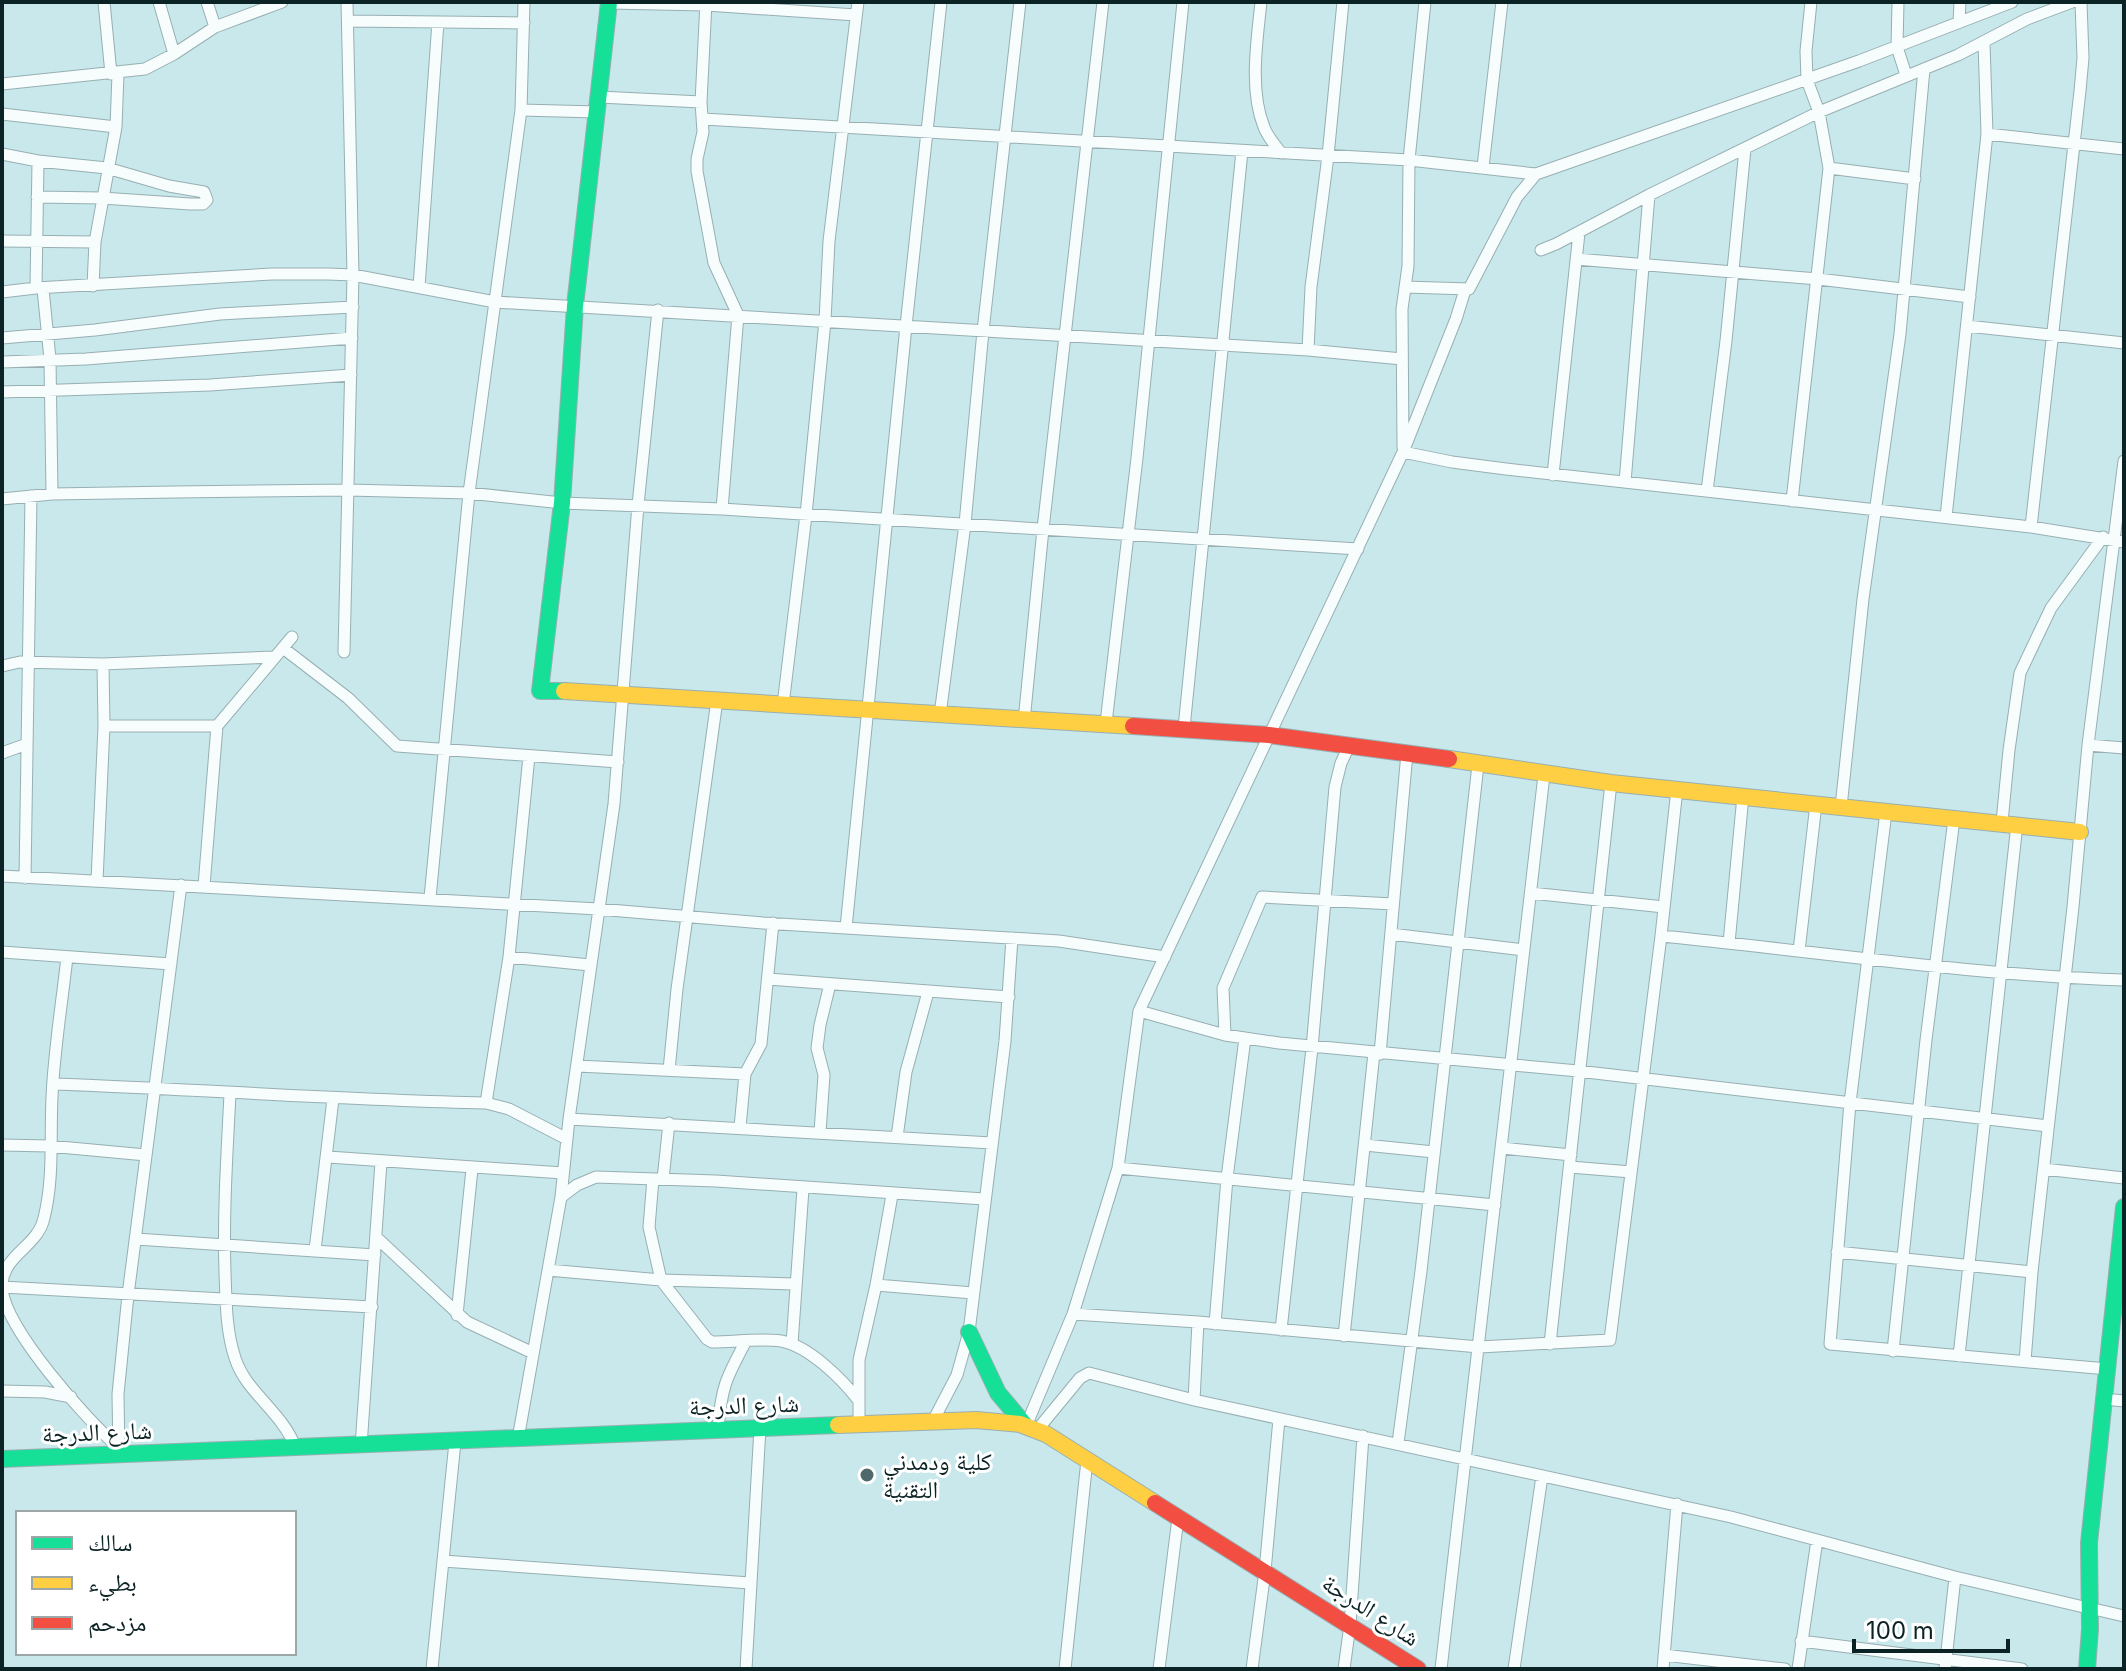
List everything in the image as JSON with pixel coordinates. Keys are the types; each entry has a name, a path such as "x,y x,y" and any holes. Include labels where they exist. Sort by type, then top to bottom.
{"street":[{"path":"93,286 95,242 116,127 115,74 104,2"},
{"path":"159,2 174,54"},
{"path":"207,2 215,27"},
{"path":"2,84 145,69 215,27 282,2"},
{"path":"344,652 353,307 347,2"},
{"path":"430,898 469,493 521,110 524,2"},
{"path":"846,928 941,2"},
{"path":"940,715 965,524 1003,136 1020,2"},
{"path":"1024,721 1103,2"},
{"path":"1106,723 1137,458 1183,2"},
{"path":"1261,2 1256,84 1259,109 1264,129 1281,153"},
{"path":"1308,350 1311,287 1343,2"},
{"path":"1403,452 1402,309 1408,266 1409,160 1425,2"},
{"path":"1483,167 1502,2"},
{"path":"1792,501 1829,168 1819,112 1807,80 1806,51 1811,2"},
{"path":"1898,2 1897,47 1906,75"},
{"path":"1959,22 1960,2"},
{"path":"703,119 1409,160 1536,174 1807,80 2012,2"},
{"path":"1541,250 1819,112 1984,43 2046,6 2072,2"},
{"path":"2031,527 2083,58 2081,2"},
{"path":"783,705 806,515 825,321 829,241 857,8 609,3 575,306 562,503 540,691 1269,735 1350,744 1544,775 2080,832"},
{"path":"706,4 701,102 703,119 697,159 699,181 714,263 738,315 722,509"},
{"path":"348,21 524,23"},
{"path":"419,287 438,22"},
{"path":"1946,517 1987,134 1984,43"},
{"path":"1841,807 1875,509 1905,287 1924,69"},
{"path":"521,110 598,104 701,102"},
{"path":"2,114 116,127"},
{"path":"1987,134 2124,149"},
{"path":"1707,491 1745,149"},
{"path":"1184,728 1242,151"},
{"path":"2,154 107,168 169,186 204,192 207,200 203,204 190,204 37,197"},
{"path":"38,161 37,241 40,289 49,332 52,494"},
{"path":"1829,168 1915,179"},
{"path":"1405,287 1465,290 1471,287 1517,197 1536,174"},
{"path":"1625,482 1649,195"},
{"path":"1553,475 1579,233"},
{"path":"2,241 95,242"},
{"path":"1576,259 1905,287 1970,297"},
{"path":"2,292 272,274 353,275 495,302 1308,350 1402,359"},
{"path":"1032,1428 1073,1314 1118,1168 1139,1011 1403,452 1465,290"},
{"path":"2,338 220,314 353,307"},
{"path":"518,1439 561,1197 618,762 638,505 658,310"},
{"path":"1967,326 2124,343"},
{"path":"2,362 86,359 352,338"},
{"path":"2,392 224,384 351,375"},
{"path":"1403,452 1452,462 1553,475 1946,517 2113,539"},
{"path":"2025,1361 2088,745 2124,461"},
{"path":"2,499 52,494 348,490 469,493 562,503 722,509 1358,549"},
{"path":"25,878 31,496"},
{"path":"1959,1356 2000,972 2020,673 2051,608 2113,539"},
{"path":"204,886 217,726 292,637"},
{"path":"283,648 336,688 397,746 618,762"},
{"path":"2,666 28,662 103,664 274,657"},
{"path":"97,881 104,726 103,664"},
{"path":"669,1070 677,989 717,700"},
{"path":"104,726 217,726"},
{"path":"2,753 27,744"},
{"path":"1281,1330 1327,900 1335,787 1350,744"},
{"path":"2088,745 2124,748"},
{"path":"1344,1336 1391,934 1407,753"},
{"path":"486,1103 509,957 529,756"},
{"path":"1398,1443 1446,1059 1478,765"},
{"path":"1441,1669 1544,775"},
{"path":"1550,1344 1611,783"},
{"path":"1073,1314 1479,1347 1610,1340 1677,789"},
{"path":"1729,943 1743,796"},
{"path":"1799,951 1816,804"},
{"path":"1886,812 1850,1103 1830,1344 2107,1369"},
{"path":"1893,1351 1918,1111 1954,819"},
{"path":"2,876 598,909 1012,938 1113,947 1165,957"},
{"path":"119,1451 118,1394 128,1295 181,885"},
{"path":"1531,893 1664,907"},
{"path":"1225,1035 1223,988 1259,900 1266,895 1393,904"},
{"path":"740,1127 745,1074 761,1044 773,923"},
{"path":"1391,934 1524,950"},
{"path":"1661,936 1935,967 2124,980"},
{"path":"933,1421 957,1375 969,1332 1009,997 1012,938"},
{"path":"2,952 171,964"},
{"path":"67,957 53,1084 49,1146 53,1162 41,1228 7,1264 2,1287 4,1301 15,1323 47,1369 119,1451"},
{"path":"509,957 590,965"},
{"path":"768,979 1009,997"},
{"path":"820,1132 824,1075 817,1048 830,984"},
{"path":"897,1137 906,1072 928,992"},
{"path":"1139,1011 1225,1035 1312,1048 1578,1071 2048,1126"},
{"path":"1215,1324 1227,1178 1245,1038"},
{"path":"577,1066 745,1074"},
{"path":"53,1084 154,1087 333,1099 486,1103 509,1109 567,1139"},
{"path":"230,1094 224,1244 229,1335 239,1368 248,1383 285,1424 296,1449"},
{"path":"315,1250 333,1099"},
{"path":"569,1119 992,1143"},
{"path":"669,1123 649,1227 661,1280 709,1341 792,1344 835,1373 859,1401"},
{"path":"2,1145 146,1155"},
{"path":"1365,1145 1434,1152"},
{"path":"1502,1148 1631,1172"},
{"path":"328,1157 563,1173"},
{"path":"361,1446 381,1162"},
{"path":"1118,1168 1495,1205"},
{"path":"457,1315 472,1169"},
{"path":"2044,1169 2124,1178"},
{"path":"561,1197 577,1185 596,1177 984,1199"},
{"path":"792,1344 803,1189"},
{"path":"859,1424 859,1360 892,1195"},
{"path":"2097,1669 2089,1543 2124,1207"},
{"path":"376,1237 457,1315 477,1328 533,1353"},
{"path":"136,1239 375,1255"},
{"path":"1837,1252 2032,1272"},
{"path":"548,1270 661,1280 794,1284"},
{"path":"876,1285 973,1293"},
{"path":"2,1287 372,1307"},
{"path":"2087,1669 2099,1545 2119,1401 2124,1310"},
{"path":"1194,1400 1198,1322"},
{"path":"969,1332 995,1391 1008,1410 1032,1428"},
{"path":"718,1430 720,1395 725,1379 746,1341"},
{"path":"1032,1428 1080,1378 1089,1373 1279,1419 1677,1504 1955,1577 2124,1616"},
{"path":"2,1391 45,1392 72,1397"},
{"path":"1252,1669 1265,1571 1279,1419"},
{"name":"شارع الدرجة","path":"2,1459 119,1451 296,1449 933,1421 1002,1422 1032,1428 1087,1460 1418,1669"},
{"path":"746,1669 760,1428"},
{"path":"1344,1669 1350,1625 1363,1436"},
{"path":"432,1669 455,1442"},
{"path":"1065,1669 1087,1460"},
{"path":"1514,1669 1542,1476"},
{"path":"1663,1669 1677,1504"},
{"path":"1159,1669 1178,1518"},
{"path":"1798,1669 1817,1540"},
{"path":"443,1561 750,1583"},
{"path":"1946,1664 1955,1577"},
{"path":"1801,1641 1946,1664 2022,1669"},
{"path":"1664,1655 1734,1666 1785,1669"}],"traffic: fast":[{"path":"564,691 540,691 562,503 575,306 609,2"},
{"path":"2087,1669 2089,1543 2124,1207"},
{"path":"969,1332 998,1393 1025,1425"},
{"path":"2,1459 838,1425"}],"traffic: slow":[{"path":"564,691 1133,726"},
{"path":"1449,759 1611,783 2080,832"},
{"path":"838,1425 976,1420 1020,1424 1046,1434 1155,1503"}],"traffic: jam":[{"path":"1133,726 1269,735 1449,759"},
{"path":"1155,1503 1418,1669"}],"place":[{"name":"كلية ودمدني التقنية","path":"867,1475"}]}
